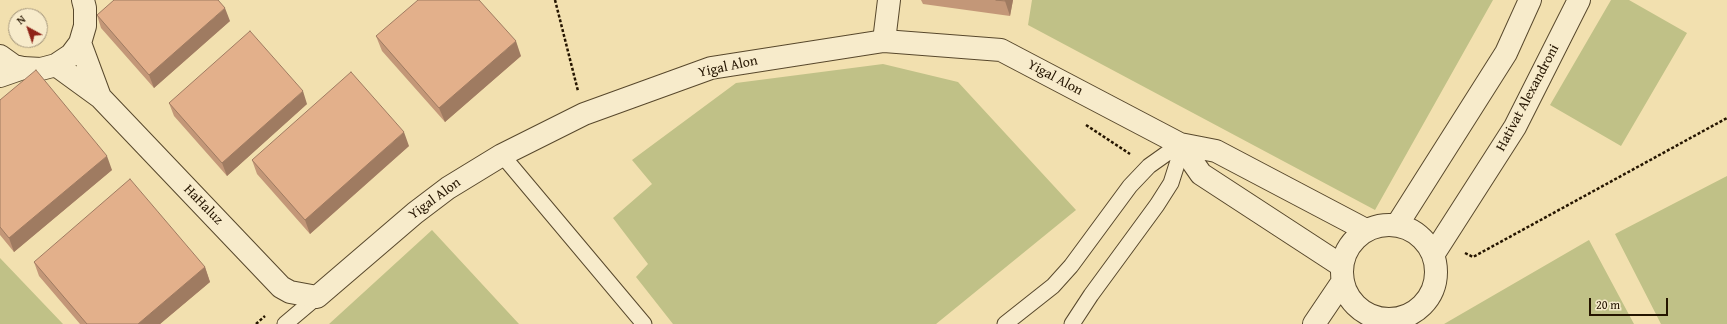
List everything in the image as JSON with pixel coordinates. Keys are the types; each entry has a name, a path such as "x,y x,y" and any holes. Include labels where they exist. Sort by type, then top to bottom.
{"street":[{"path":"0,56 14,66 41,69 56,65 71,55 80,43 85,26 85,8 83,0"},
{"path":"884,41 889,0"},
{"path":"1397,225 1506,52 1530,0"},
{"name":"Hativat Alexandroni","path":"1433,255 1515,127 1579,0"},
{"name":"Yigal Alon","path":"317,297 415,213 442,192 502,155 584,114 711,68 884,41 1001,50 1180,144 1216,151 1366,230"},
{"name":"HaHaluz","path":"80,43 100,97"},
{"name":"HaHaluz","path":"56,65 100,97 281,287 290,292 317,297"},
{"path":"0,76 23,68"},
{"name":"Yigal Alon","path":"1180,144 1201,174 1343,274"},
{"path":"1397,225 1412,231 1425,241 1433,255 1436,271 1434,287 1426,301 1413,312 1398,318 1374,321 1370,315 1357,307 1348,295 1343,274 1346,252 1355,240 1366,230 1380,226 1397,225"},
{"path":"1314,324 1343,274"}],"lane":[{"path":"1005,324 1053,286 1071,266 1130,186 1149,166 1180,144"},
{"path":"1072,324 1157,205 1171,182 1178,161 1180,144"},
{"path":"502,155 644,324"},
{"path":"285,324 317,297"}],"path":[{"path":"555,0 584,114"},
{"path":"1473,257 1727,118"},
{"path":"1084,123 1149,166"}],"green space":[{"path":"1032,0 1493,0 1375,210 1028,25"},
{"path":"1611,0 1629,0 1687,33 1621,146 1550,105"},
{"path":"883,64 958,82 1076,210 936,324 673,324 636,277 648,264 613,218 652,184 632,160 736,83"},
{"path":"1727,176 1727,324 1661,324 1615,234"},
{"path":"432,230 519,324 329,324"},
{"path":"1589,240 1634,324 1444,324"},
{"path":"0,258 63,324 0,324"}],"building":[{"path":"114,0 218,0 225,8 149,75 97,15"},
{"path":"418,0 479,0 516,41 439,108 376,36"},
{"path":"250,31 303,91 222,163 169,103"},
{"path":"36,70 107,156 9,238 0,227 0,100"},
{"path":"351,72 404,132 305,220 252,160"},
{"path":"130,179 205,267 138,324 87,324 34,262"}]}
